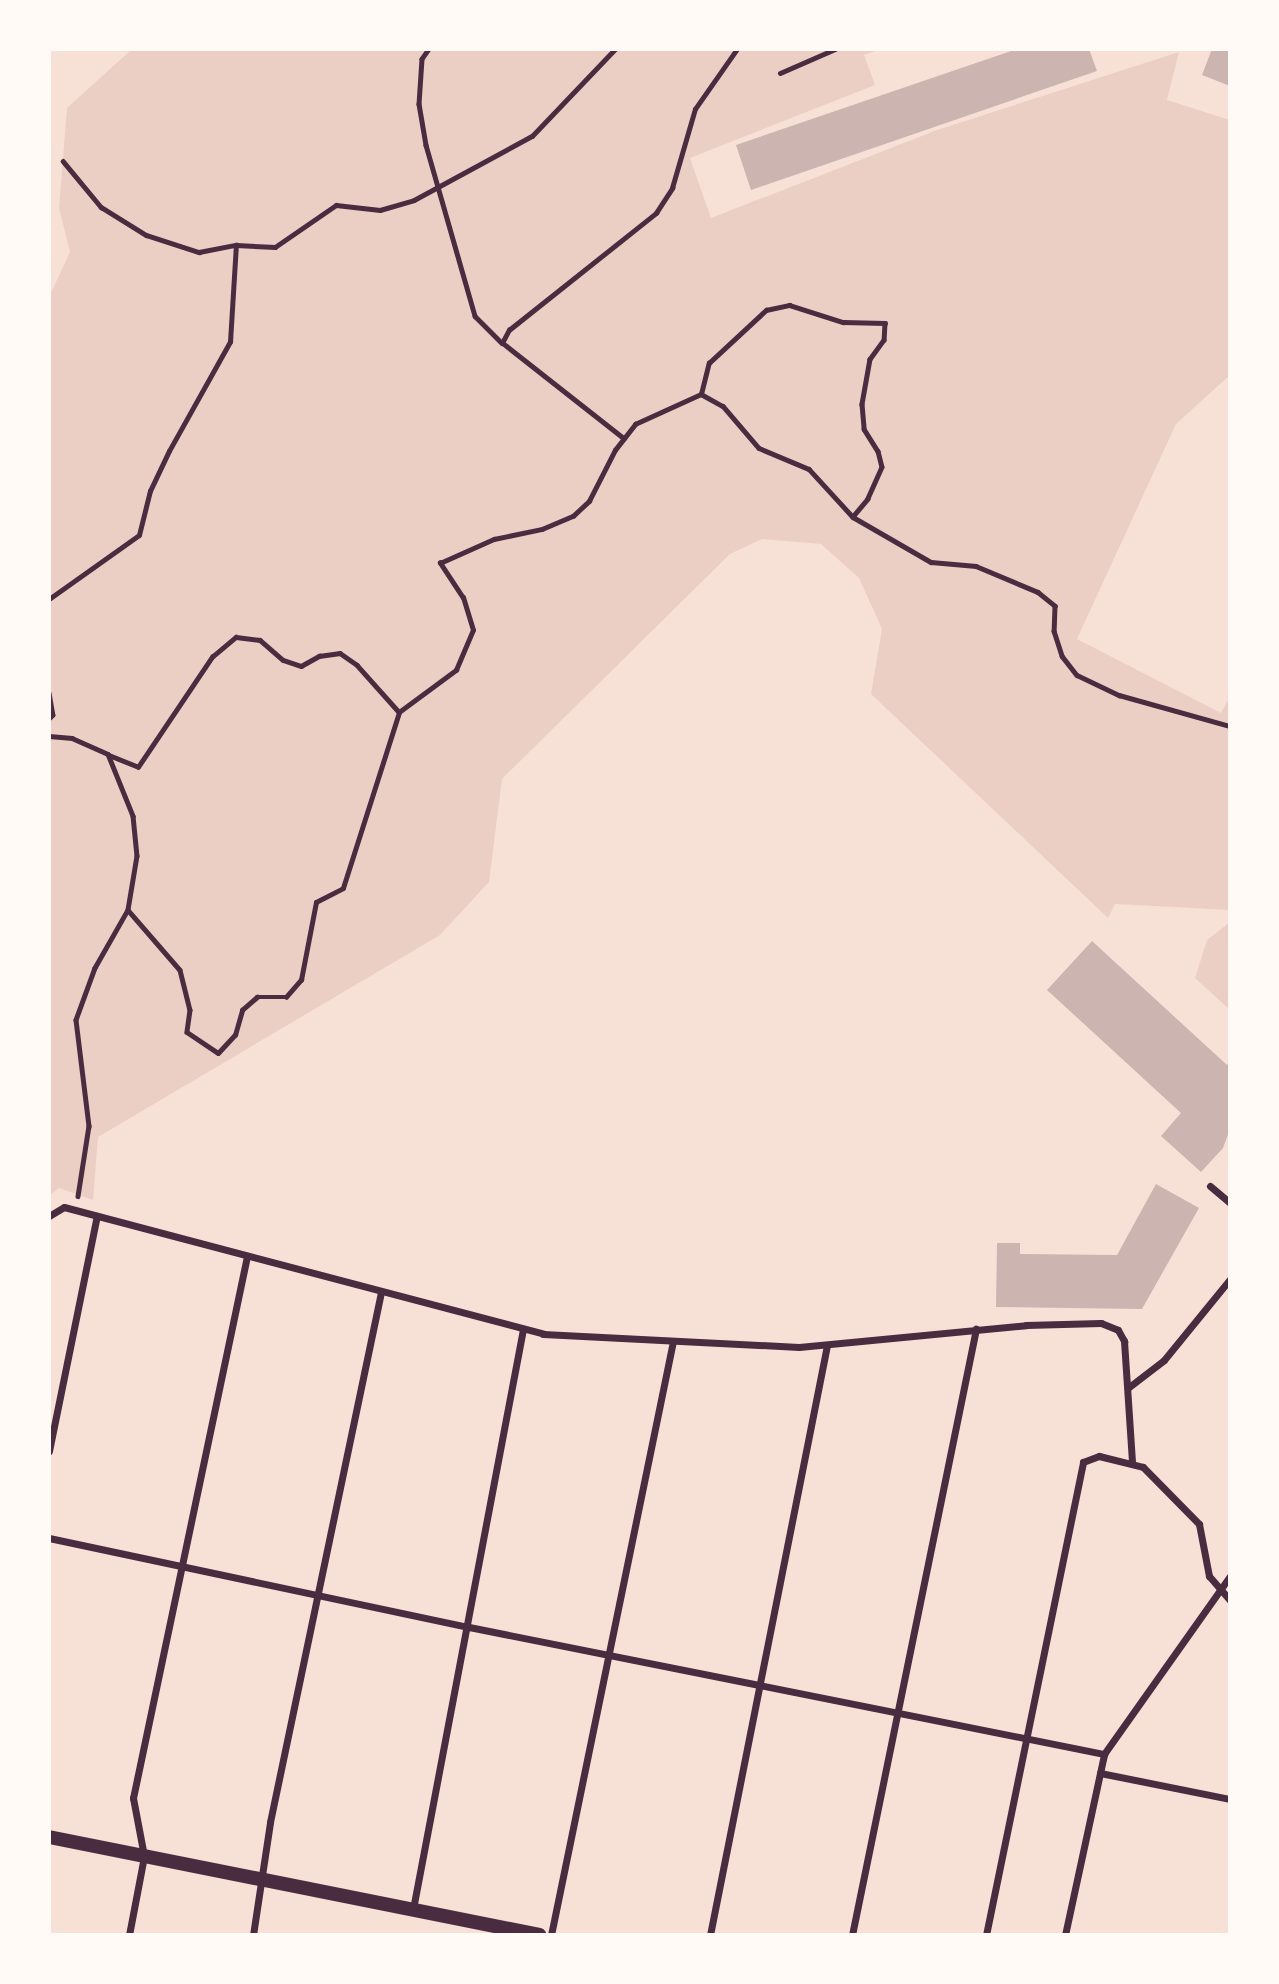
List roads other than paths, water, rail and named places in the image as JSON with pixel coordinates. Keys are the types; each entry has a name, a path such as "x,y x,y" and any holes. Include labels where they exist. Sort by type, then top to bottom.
{"main road":[{"path":"49,1837 265,1877 539,1935"}],"street":[{"path":"1210,1186 1230,1203"},
{"path":"49,1216 64,1207 523,1329 673,1340 827,1345 976,1329 1101,1323 1118,1330 1124,1341 1132,1461"},
{"path":"49,1451 97,1216"},
{"path":"129,1935 144,1856 132,1798 247,1256"},
{"path":"1129,1387 1164,1360 1230,1279"},
{"path":"253,1935 265,1877 270,1822 381,1292"},
{"path":"413,1909 469,1628 523,1329"},
{"path":"852,1935 976,1329"},
{"path":"551,1935 611,1656 673,1340"},
{"path":"710,1935 827,1345"},
{"path":"986,1935 1023,1737 1083,1462 1091,1455 1132,1461 1143,1466 1199,1524 1209,1576 1230,1600"},
{"path":"49,1538 469,1628 1104,1754"},
{"path":"1065,1935 1104,1754 1219,1587 1230,1576"},
{"path":"1100,1773 1230,1799"}],"lane":[{"path":"780,73 835,49"}]}
